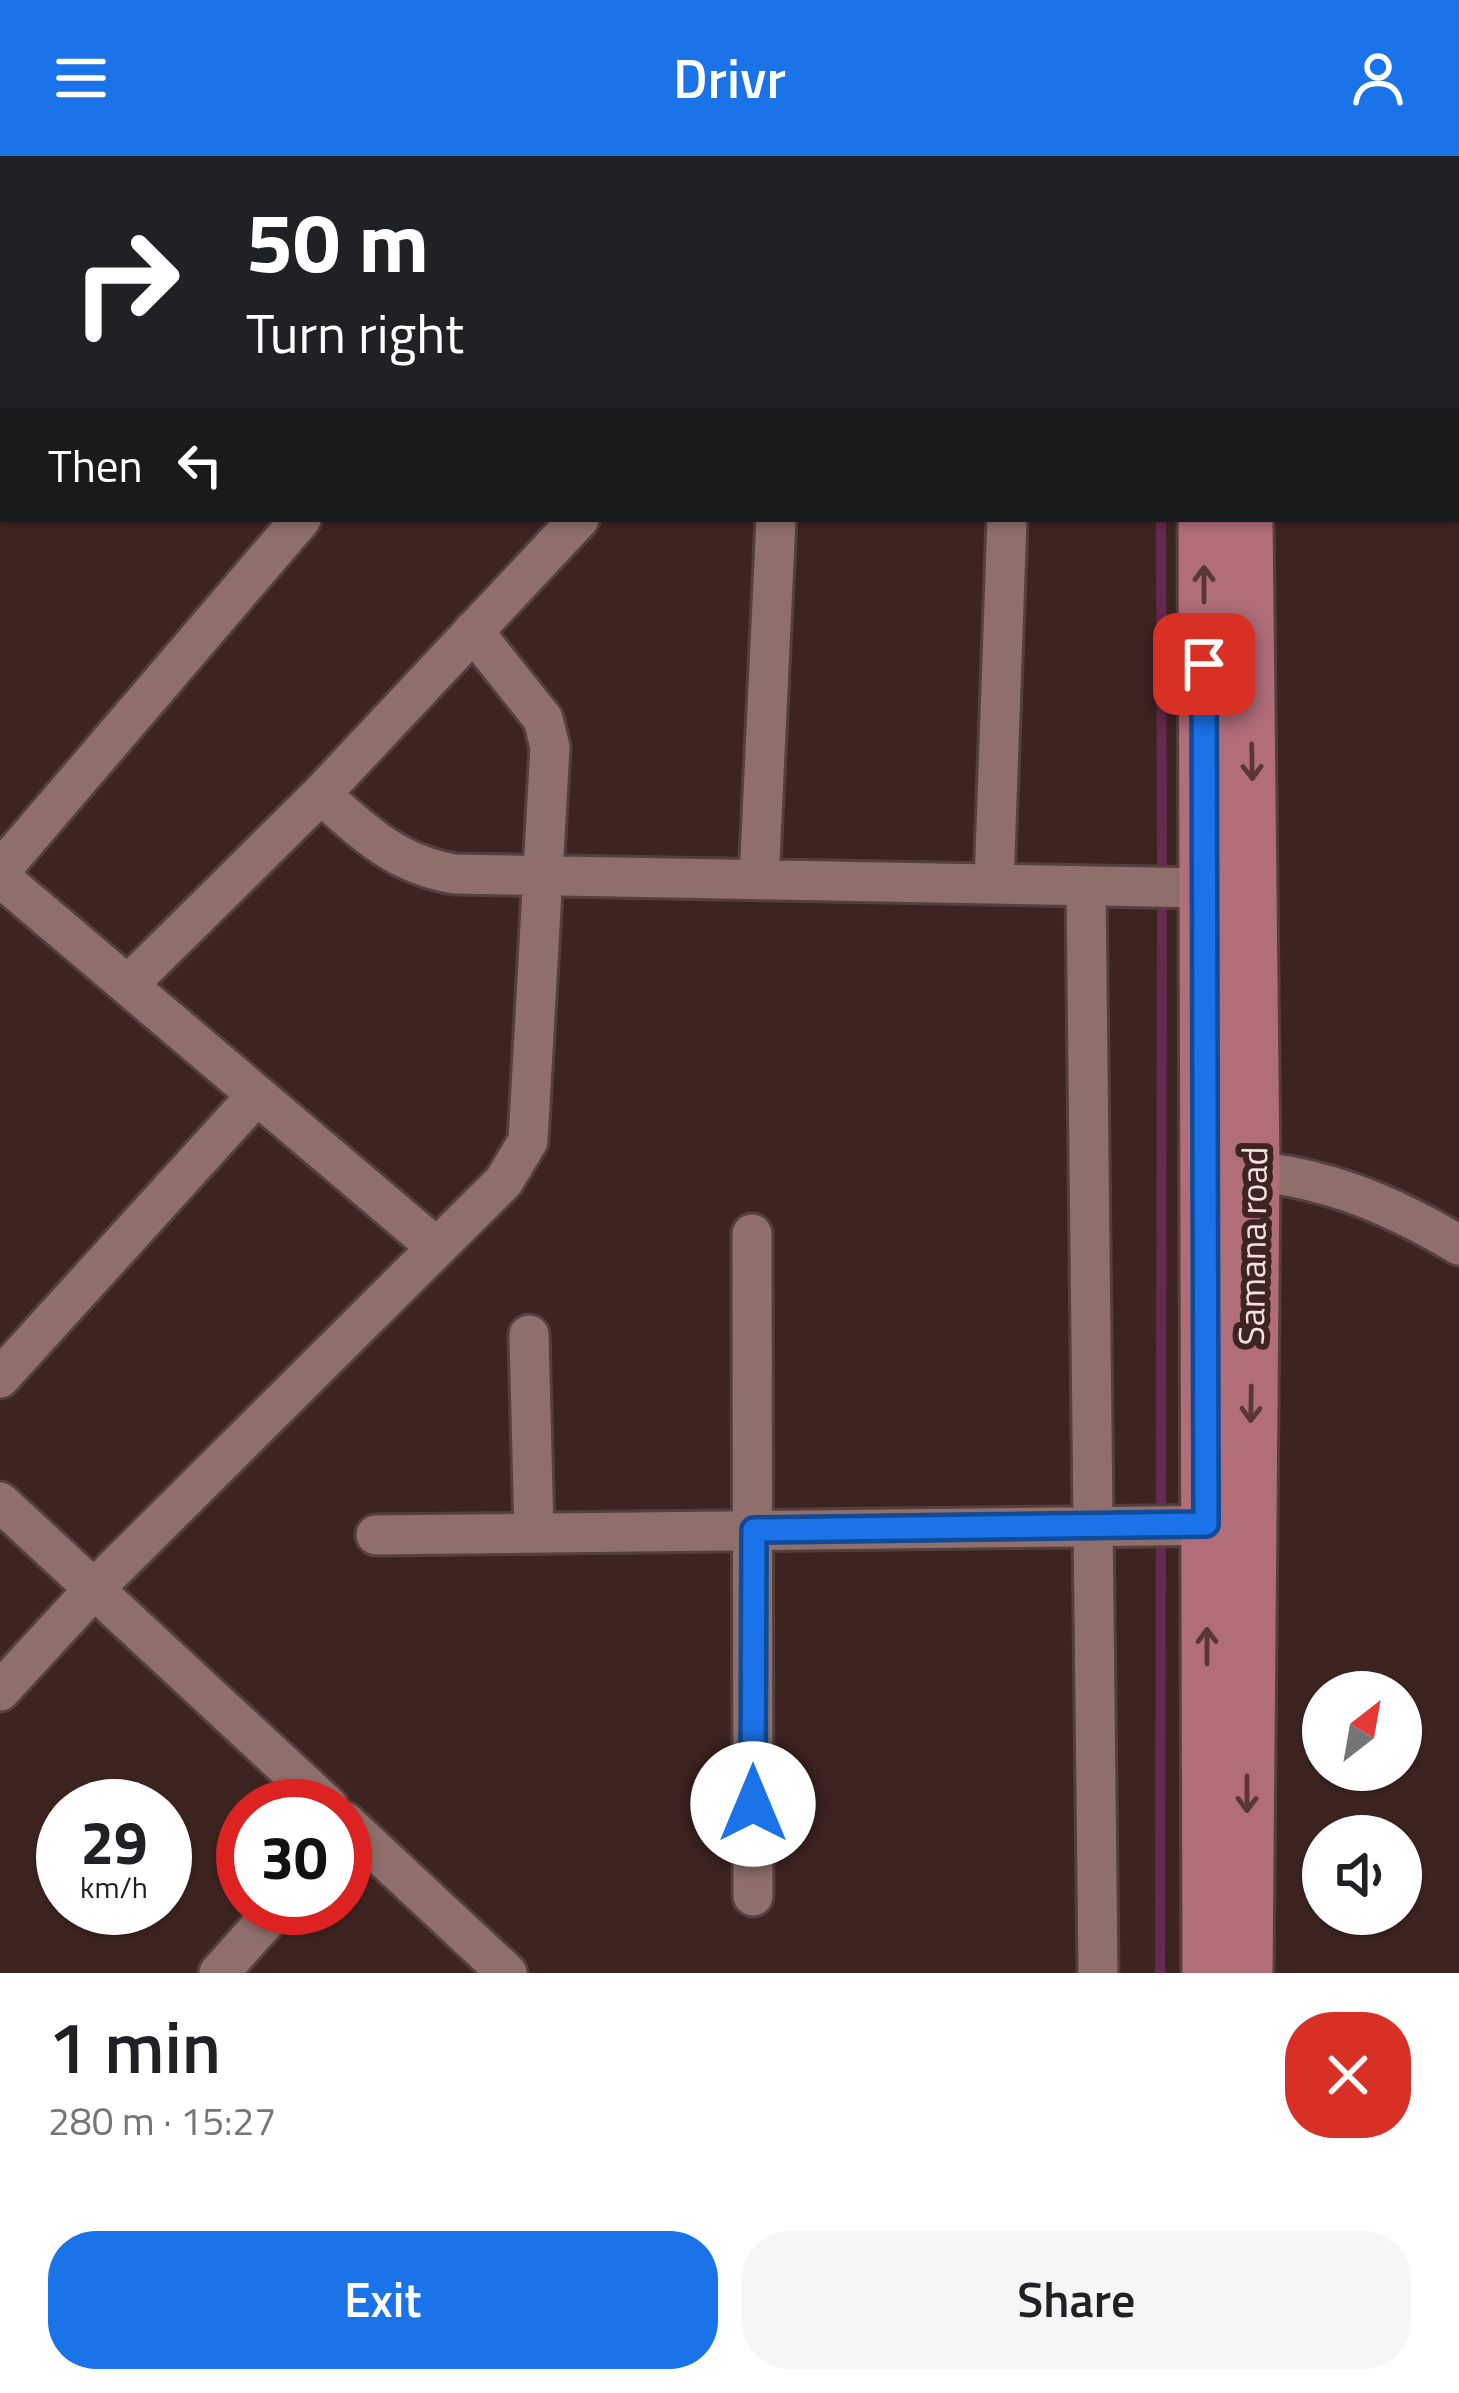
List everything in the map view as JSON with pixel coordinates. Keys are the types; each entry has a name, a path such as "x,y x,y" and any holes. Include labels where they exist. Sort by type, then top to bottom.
{"main road":[{"name":"Samana road","path":"1204,522 1166,887 1229,1170"},
{"name":"Samana road","path":"1208,1973 1167,1525 1229,1170 1247,522"},
{"name":"Samana road","path":"1167,1525 1247,1973"}],"street":[{"path":"298,522 0,874 435,1246"},
{"path":"128,986 321,794 576,522"},
{"path":"759,880 776,522"},
{"path":"994,884 1007,522"},
{"path":"0,1691 94,1588 504,1181 528,1141 550,747 527,696 473,631"},
{"path":"321,794 377,845 416,866 455,874 1166,887"},
{"path":"1087,886 1167,1525 1098,1973"},
{"path":"0,1378 257,1095"},
{"path":"1229,1170 1366,1196 1459,1245"},
{"path":"752,1234 753,1896"},
{"path":"529,1335 534,1532"},
{"path":"0,1502 296,1779"},
{"path":"376,1535 1167,1525"},
{"path":"372,1849 507,1973"},
{"path":"219,1973 253,1935"}],"waterway":[{"path":"1161,522 1162,878"},
{"path":"1160,1973 1162,896"}],"route":[{"path":"753,1804 754,1530 1206,1524 1204,664"}]}
